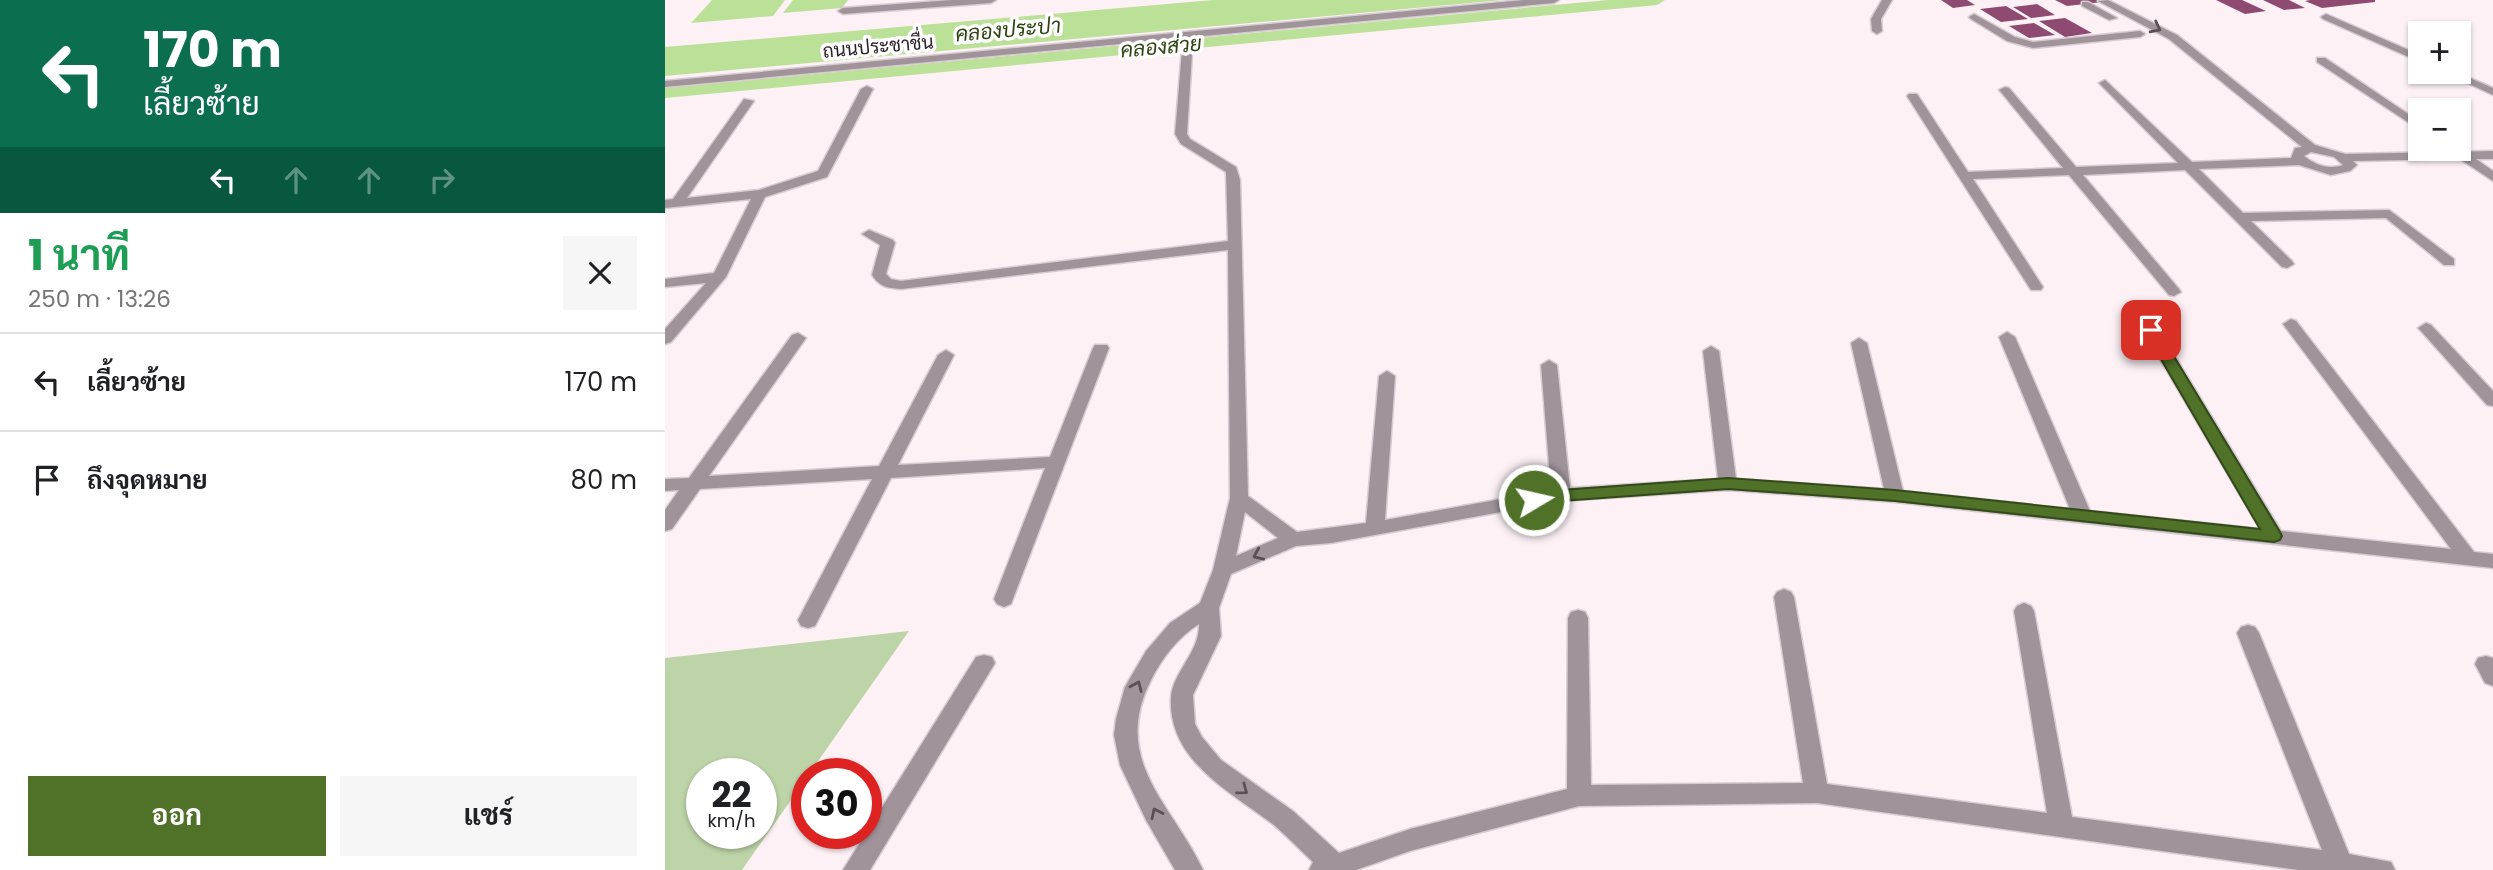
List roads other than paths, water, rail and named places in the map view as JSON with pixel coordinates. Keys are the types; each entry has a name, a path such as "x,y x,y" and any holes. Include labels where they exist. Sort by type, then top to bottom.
{"street":[{"path":"843,11 876,4 991,0"},
{"name":"ถนนประชาชื่น","path":"665,84 1187,42 1554,0"},
{"path":"1877,31 1875,19 1887,0"},
{"path":"2103,1 2173,37 2311,148 2346,157 2408,154"},
{"path":"2085,4 2140,34 2203,63"},
{"path":"1974,17 2011,39 2033,45 2140,34"},
{"path":"2326,17 2408,54"},
{"path":"1187,42 1181,134 1185,141 1232,170 1239,498 1223,570 1209,608 1210,636 1182,695 1184,723 1193,744 1213,767 1284,820 1328,867 1410,840 1579,796 1817,793 2382,870"},
{"path":"2321,60 2408,119"},
{"path":"2471,82 2493,92"},
{"path":"2105,83 2287,264"},
{"path":"671,203 760,194 823,174 867,89"},
{"path":"2005,90 2174,292"},
{"path":"1913,96 2036,287"},
{"path":"671,203 748,101"},
{"path":"2301,161 2296,154 2311,148"},
{"path":"2471,153 2493,155"},
{"path":"1964,176 2301,161 2317,168 2336,170 2349,168 2351,165 2346,157"},
{"path":"2471,161 2493,177"},
{"path":"665,339 719,277 760,194"},
{"path":"2242,217 2389,214 2448,262"},
{"path":"869,234 888,243 879,275 886,283 901,285 1233,244"},
{"path":"665,283 719,277"},
{"path":"2291,324 2467,557"},
{"path":"2426,328 2493,401"},
{"path":"2151,330 2274,536"},
{"path":"2007,337 2083,516"},
{"path":"665,524 799,338"},
{"path":"1859,343 1895,496"},
{"path":"1004,599 1101,348"},
{"path":"1711,351 1728,484"},
{"path":"808,620 946,355"},
{"path":"1549,365 1561,495"},
{"path":"1375,528 1387,376"},
{"path":"665,485 1056,463"},
{"path":"1223,570 1293,539 1375,528 1561,495 1728,484 1895,496 2493,561"},
{"path":"1239,498 1293,539"},
{"path":"1784,597 1817,793"},
{"path":"1190,870 1171,842 1142,785 1128,752 1126,721 1133,693 1147,665 1175,630 1209,608"},
{"path":"2024,611 2061,825"},
{"path":"1578,618 1579,796"},
{"path":"2248,633 2340,864"},
{"path":"856,870 984,663"}],"water":[{"path":"712,0 785,0 773,16 691,23"},
{"path":"793,0 848,0 842,8 783,13"},
{"name":"คลองประปา","path":"1213,0 1503,0 665,76 665,47"}],"waterway":[{"name":"คลองส่วย","path":"665,93 1657,0"}]}
